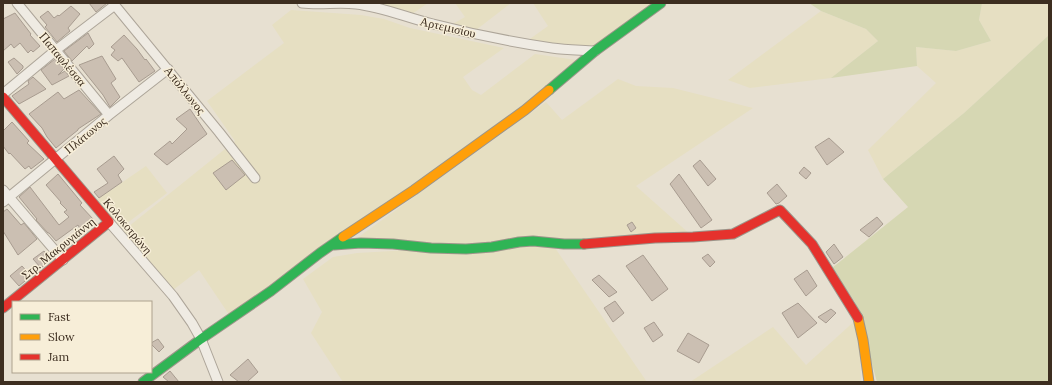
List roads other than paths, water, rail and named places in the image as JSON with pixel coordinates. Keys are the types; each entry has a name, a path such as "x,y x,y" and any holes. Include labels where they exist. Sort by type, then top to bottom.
{"street":[{"name":"Παπαφλέσσα","path":"16,3 109,114"},
{"name":"Αρτεμισίου","path":"302,3 356,4 386,10 450,28 508,40 554,48 595,51"},
{"path":"143,382 320,254 414,190 525,110 595,51 661,3"},
{"path":"3,95 114,4"},
{"name":"Απόλλωνος","path":"114,4 255,178"},
{"name":"Πλάτωνος","path":"5,196 56,159 109,114 168,69"},
{"name":"Κολοκοτρώνη","path":"3,95 173,296 201,339 218,382"},
{"path":"5,196 63,260"},
{"path":"334,245 361,243 466,249 533,241 564,244 591,244 655,238 733,234 780,210 812,244 858,318 863,340 869,382"},
{"name":"Στρ. Μακρυγιάννη","path":"3,308 109,222"}]}
